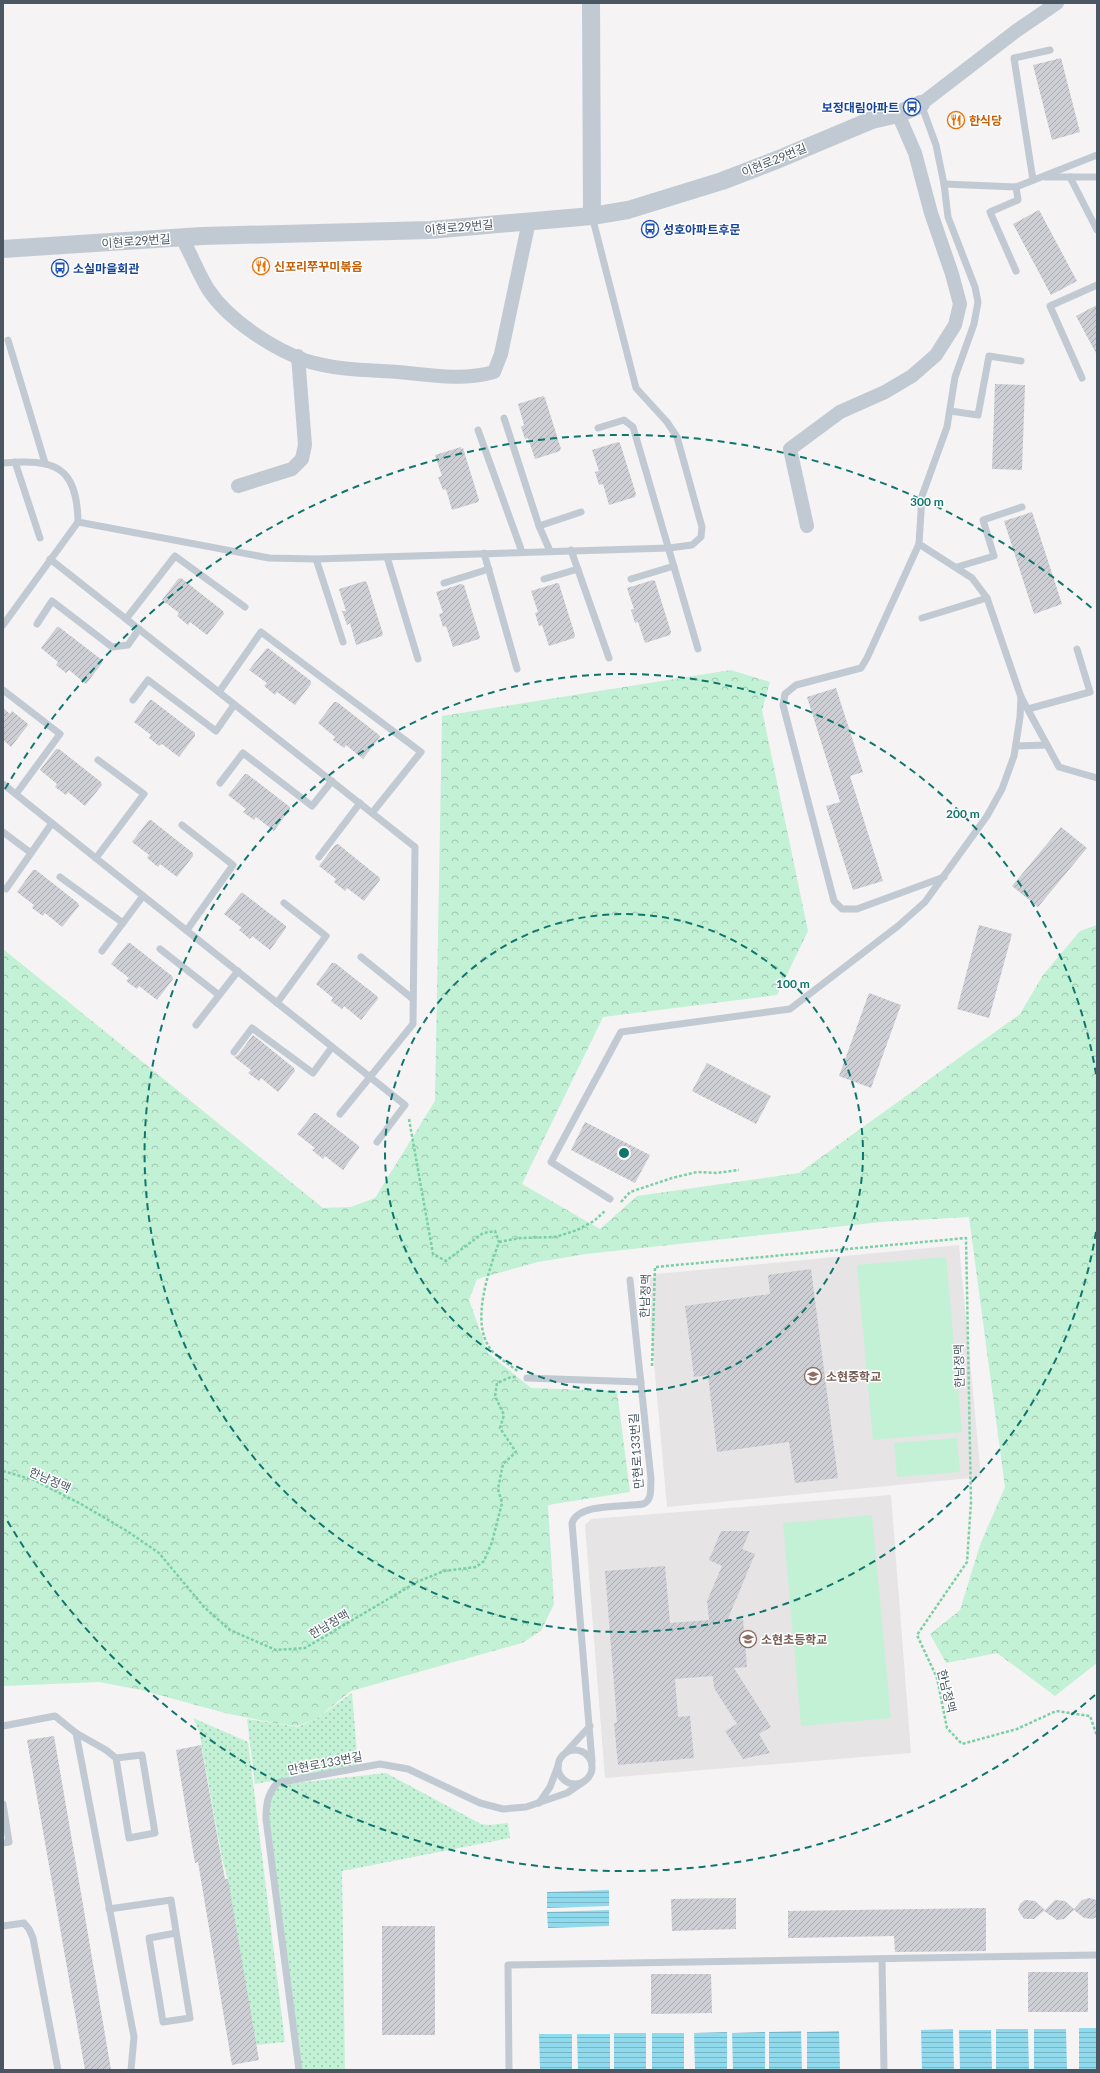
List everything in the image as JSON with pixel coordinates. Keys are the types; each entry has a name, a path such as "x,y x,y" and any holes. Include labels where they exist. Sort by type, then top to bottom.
{"street":[{"path":"591,3 592,216"},
{"path":"921,104 1016,31 1057,3"},
{"name":"이현로29번길","path":"3,249 182,238 430,230 592,216 628,210 715,183 779,159 872,120 898,114 921,104"},
{"path":"807,526 790,449 840,412 885,392 912,376 936,355 954,325 960,304 952,274 931,213 915,153 898,114"},
{"path":"182,238 209,290 227,312 255,334 307,361 334,366 430,376 478,377 494,372 501,354 529,221"},
{"path":"238,486 292,469 302,459 305,445 298,356"}],"lane":[{"path":"1033,180 1014,58 1050,50"},
{"path":"921,104 936,145 944,184 948,217 975,287 978,302 974,324 955,377 947,427 922,496 919,544 867,658 861,668 796,685 785,694 783,706 834,901 842,909 857,909 944,877"},
{"path":"944,184 1016,187 1097,155"},
{"path":"1041,177 1097,177"},
{"path":"1070,177 1097,230"},
{"path":"1016,187 1018,200 990,212 1016,271"},
{"path":"78,522 269,558 316,559 669,548 692,546 701,537 702,527 677,438 667,422 636,388 592,216"},
{"path":"1082,378 1050,306 1097,285"},
{"path":"8,340 45,463"},
{"path":"950,411 978,415 988,356 1021,361"},
{"path":"504,418 539,526 550,551"},
{"path":"598,428 624,420 633,427 698,649"},
{"path":"478,430 522,552"},
{"path":"3,463 34,461 52,464 64,472 78,501 78,522 3,625"},
{"path":"15,462 40,538"},
{"path":"957,567 994,556 983,520 1022,507"},
{"path":"539,526 581,512"},
{"path":"919,544 972,578 987,598 1021,697 1059,767 1097,778"},
{"path":"571,550 609,658"},
{"path":"484,553 517,669"},
{"path":"126,620 175,556 245,608"},
{"path":"386,557 418,659"},
{"path":"316,559 343,642"},
{"path":"50,560 415,847 413,1024 369,1076 340,1114"},
{"path":"631,579 674,566"},
{"path":"544,579 578,568"},
{"path":"444,583 489,569"},
{"path":"922,618 987,598"},
{"path":"37,624 52,601 112,647 128,645 139,629"},
{"path":"218,692 261,632 421,752 372,813"},
{"path":"1028,709 1090,692 1077,649"},
{"path":"132,700 148,680 216,731 234,705"},
{"path":"3,690 60,734 16,794"},
{"path":"610,1199 551,1162 621,1032 790,1009 898,926 925,902 944,877 967,846 1002,789 1014,756 1020,717 1021,697"},
{"path":"1016,746 1047,745"},
{"path":"220,783 243,753 312,806 332,781"},
{"path":"96,858 144,794 98,760"},
{"path":"3,784 405,1105 376,1142"},
{"path":"319,857 360,803"},
{"path":"6,889 52,823"},
{"path":"182,825 233,865 187,930"},
{"path":"3,832 31,853"},
{"path":"60,877 123,923"},
{"path":"102,951 143,896"},
{"path":"277,1003 326,936 284,903"},
{"path":"160,949 219,995"},
{"path":"361,958 413,999"},
{"path":"196,1025 238,971"},
{"path":"234,1052 252,1028 313,1073 332,1047"},
{"name":"만현로133번길","path":"299,2070 266,1819 266,1804 271,1791 277,1783 380,1764 408,1769 494,1808 514,1809 567,1794 583,1782 591,1773 592,1761 590,1726 571,1536 572,1523 576,1515 588,1509 643,1504 648,1502 650,1498 651,1479 630,1280"},
{"path":"527,1378 641,1382"},
{"path":"3,1726 55,1716 76,1733 106,1750 116,1758 129,1838 155,1833 142,1755 116,1758"},
{"path":"539,1803 550,1787 563,1755 590,1726"},
{"path":"76,1733 134,2037 131,2070"},
{"path":"567,1752 578,1750 584,1752 592,1761"},
{"path":"558,1766 562,1777 566,1781 577,1784 583,1782"},
{"path":"3,1804 10,1842 3,1843"},
{"path":"109,1909 171,1900 190,2018 163,2022 149,1938 176,1933"},
{"path":"3,1926 24,1923 29,1929 33,1938 58,2070"},
{"path":"509,2070 508,1965 1097,1955"},
{"path":"882,1959 884,2070"}],"path":[{"path":"405,1105 412,1129 433,1254 446,1261 483,1233 495,1231 499,1242 493,1259 480,1314 484,1335 492,1350 527,1378"},
{"name":"한남정맥","path":"641,1382 652,1378 655,1267 966,1238 971,1502 967,1562 917,1635 937,1678 947,1728 962,1744 1017,1729 1056,1711 1090,1716 1097,1736"},
{"name":"한남정맥","path":"3,1471 34,1480 81,1504 127,1531 159,1553 204,1607 230,1630 276,1650 305,1648 417,1582 444,1571 476,1567 484,1561 492,1542 502,1503 498,1489 503,1464 516,1452 500,1428 504,1415 495,1396 497,1383 511,1377 527,1378"}],"shaded area":[{"name":"소현중학교","path":"959,1245 981,1477 667,1507 646,1275"},
{"name":"소현초등학교","path":"891,1495 911,1753 605,1778 585,1525 591,1519"}],"green space":[{"path":"731,670 770,682 762,710 808,931 777,995 603,1017 522,1184 600,1229 637,1196 799,1173 1020,1014 1043,975 1080,931 1097,925 1097,1663 1055,1696 997,1653 946,1663 930,1634 960,1610 980,1545 1005,1487 969,1217 881,1222 586,1254 538,1262 477,1279 469,1300 488,1353 531,1388 617,1391 630,1492 548,1505 554,1604 541,1631 522,1643 351,1691 316,1719 297,1726 279,1724 225,1713 141,1690 99,1682 3,1686 3,949 323,1208 351,1207 375,1198 435,1101 442,716"},
{"path":"946,1257 962,1432 873,1440 857,1265"},
{"path":"957,1438 960,1472 897,1477 894,1443"},
{"path":"872,1515 891,1718 801,1726 783,1523"},
{"path":"352,1693 358,1765 255,1784 247,1719 297,1727 316,1719"},
{"path":"193,1718 248,1742 285,2042 256,2045 227,1876 222,1858 199,1731"},
{"path":"386,1773 481,1824 490,1825 508,1823 510,1838 342,1871 345,2070 302,2070 268,1804 278,1785"}],"water":[{"path":"609,1890 609,1906 547,1908 547,1892"},
{"path":"609,1910 609,1926 548,1928 547,1912"},
{"path":"1079,2028 1097,2028 1097,2070 1079,2070"},
{"path":"953,2029 954,2070 922,2070 921,2030"},
{"path":"996,2029 1028,2029 1029,2070 996,2070"},
{"path":"1034,2029 1066,2029 1067,2070 1034,2070"},
{"path":"959,2030 991,2030 992,2070 960,2070"},
{"path":"801,2031 802,2070 769,2070 769,2032"},
{"path":"839,2031 840,2070 807,2070 807,2032"},
{"path":"727,2032 727,2070 695,2070 694,2033"},
{"path":"765,2032 765,2070 733,2070 732,2033"},
{"path":"614,2033 646,2033 646,2070 614,2070"},
{"path":"652,2033 684,2033 684,2070 652,2070"},
{"path":"539,2034 572,2034 572,2070 540,2070"},
{"path":"577,2034 610,2034 610,2070 578,2070"}],"building":[{"path":"1061,58 1080,132 1052,140 1033,65"},
{"path":"1039,210 1077,281 1051,295 1013,224"},
{"path":"1097,305 1097,355 1076,316"},
{"path":"995,384 1025,385 1022,470 992,469"},
{"path":"543,396 545,398 561,449 560,451 535,459 528,438 525,439 521,427 524,425 518,404"},
{"path":"618,442 620,443 636,494 635,497 609,505 603,484 599,485 595,472 599,471 592,450"},
{"path":"461,447 461,449 463,448 479,500 478,502 452,510 446,489 443,490 438,477 442,476 435,455"},
{"path":"1032,512 1062,604 1034,614 1004,521"},
{"path":"181,578 223,611 224,614 207,635 190,622 188,625 177,616 179,613 162,600 178,579"},
{"path":"653,580 655,581 671,632 670,635 645,643 638,622 635,623 631,610 634,609 627,588"},
{"path":"365,581 367,583 383,634 382,636 356,645 350,623 347,625 342,611 346,611 339,589"},
{"path":"557,583 559,584 575,635 574,638 549,646 542,625 539,626 535,613 538,612 531,591"},
{"path":"461,584 464,585 480,637 479,639 453,647 446,626 443,627 439,614 443,613 436,592"},
{"path":"57,627 102,660 102,663 86,684 69,670 66,673 56,665 58,662 41,648"},
{"path":"268,648 311,681 311,684 295,705 277,692 275,695 264,686 267,683 249,670"},
{"path":"836,688 863,772 850,776 883,881 853,890 826,806 840,802 807,697"},
{"path":"150,700 195,733 195,736 179,757 162,744 159,746 149,738 151,735 134,722"},
{"path":"334,702 337,702 379,735 380,737 363,759 346,745 344,748 333,740 335,737 318,723"},
{"path":"3,708 10,714 12,711 28,725 11,747 3,740"},
{"path":"56,749 59,749 101,782 102,785 85,806 68,792 66,795 55,787 57,784 40,770"},
{"path":"245,774 290,807 274,831 256,817 254,820 243,812 246,809 228,795"},
{"path":"151,820 193,853 193,856 177,877 160,864 158,867 147,858 149,855 132,842 148,821"},
{"path":"1061,827 1087,848 1038,907 1012,886"},
{"path":"338,844 380,878 364,901 347,888 345,891 334,882 336,879 319,866 335,845"},
{"path":"33,870 36,870 78,903 79,906 62,927 45,913 43,916 32,908 34,905 17,892"},
{"path":"241,893 286,926 270,950 252,936 250,939 239,930 242,928 224,914"},
{"path":"979,925 1012,934 989,1018 957,1009"},
{"path":"128,943 130,943 172,976 173,979 157,1000 139,986 137,989 126,981 129,978 111,964"},
{"path":"332,963 335,963 377,996 378,999 361,1020 344,1006 342,1009 331,1001 333,998 316,984"},
{"path":"869,993 901,1005 871,1088 839,1076"},
{"path":"253,1035 294,1068 295,1071 278,1092 261,1078 259,1081 248,1073 251,1070 234,1057 238,1055"},
{"path":"707,1063 771,1096 756,1124 692,1091"},
{"path":"314,1113 359,1146 343,1170 325,1156 323,1159 312,1150 315,1148 297,1134"},
{"path":"585,1122 650,1155 635,1183 571,1150"},
{"path":"811,1269 838,1478 795,1483 789,1442 717,1452 708,1375 694,1377 685,1306 770,1294 768,1275"},
{"path":"721,1531 750,1531 742,1549 755,1554 727,1621 743,1619 747,1667 734,1668 771,1727 759,1734 770,1753 743,1759 725,1731 737,1724 714,1688 713,1676 675,1679 678,1717 690,1716 694,1758 618,1765 614,1723 617,1722 605,1571 665,1566 670,1623 709,1620 707,1601 722,1566 709,1560"},
{"path":"54,1736 111,2070 85,2070 27,1740"},
{"path":"201,1745 225,1879 228,1879 259,2060 232,2065 198,1862 195,1863 176,1750"},
{"path":"736,1898 736,1929 672,1931 671,1899"},
{"path":"1089,1898 1097,1900 1097,1917 1092,1919 1084,1918 1074,1910 1064,1919 1057,1920 1044,1911 1055,1900 1065,1901 1074,1909 1082,1900"},
{"path":"1025,1900 1035,1901 1045,1910 1034,1919 1024,1919 1018,1910 1020,1904"},
{"path":"986,1908 986,1951 895,1952 894,1936 788,1938 788,1911"},
{"path":"382,1926 435,1926 435,2035 382,2035"},
{"path":"1028,1972 1088,1972 1088,2012 1028,2012"},
{"path":"651,1974 711,1974 712,2013 651,2014"}],"place":[{"name":"보정대림아파트","path":"912,107"},
{"name":"한식당","path":"956,120"},
{"name":"성호아파트후문","path":"650,229"},
{"name":"신포리쭈꾸미볶음","path":"261,266"},
{"name":"소실마을회관","path":"60,268"},
{"name":"소현중학교","path":"813,1376"},
{"name":"소현초등학교","path":"748,1639"}]}
